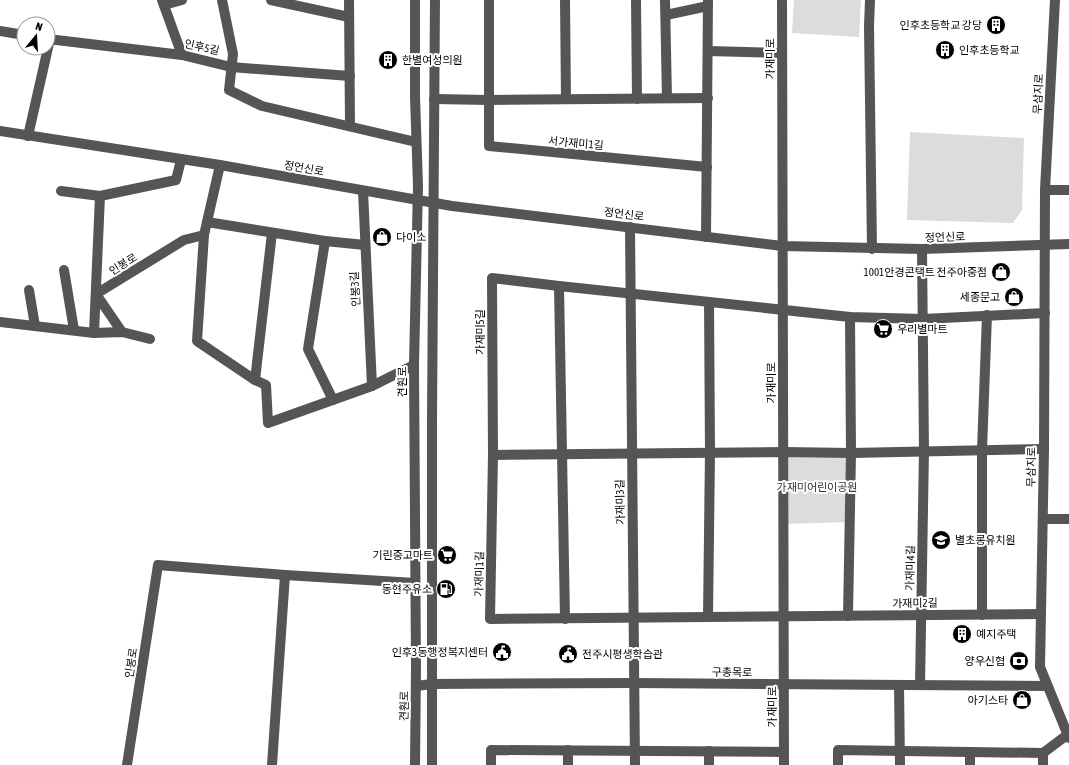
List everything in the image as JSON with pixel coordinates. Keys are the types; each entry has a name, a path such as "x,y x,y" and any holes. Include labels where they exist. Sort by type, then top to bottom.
{"street":[{"path":"182,0 163,3 182,55"},
{"path":"222,0 233,54 229,90 262,106 416,142"},
{"path":"271,0 349,17"},
{"path":"349,0 350,126"},
{"name":"견훤로","path":"415,0 418,200 414,365 415,765"},
{"path":"432,765 433,203 435,0"},
{"name":"서가재미1길","path":"489,0 489,146 707,167"},
{"path":"565,0 566,99"},
{"path":"636,0 637,99"},
{"path":"665,0 667,98"},
{"name":"가재미로","path":"782,0 784,765"},
{"path":"870,0 869,26 872,249"},
{"name":"무삼지로","path":"1055,0 1045,190 1044,448 1040,667 1068,737"},
{"path":"666,15 708,3 706,238"},
{"path":"0,31 16,34"},
{"name":"인후5길","path":"56,40 182,55 231,67 350,76"},
{"path":"708,51 782,53"},
{"path":"28,136 45,56"},
{"path":"434,99 489,100 708,98"},
{"name":"정언신로","path":"0,131 220,165 457,207 630,227 706,238 782,246 922,250 1069,244"},
{"path":"61,191 100,196 176,180 181,160"},
{"path":"220,165 204,235 197,342 255,380 266,385 268,424 372,386 414,365"},
{"path":"1045,190 1069,190"},
{"name":"인봉3길","path":"363,191 372,386"},
{"path":"94,333 100,196"},
{"path":"207,222 325,241 365,245"},
{"path":"630,227 631,294"},
{"path":"255,380 272,233"},
{"name":"인봉로","path":"96,294 184,240 204,235"},
{"path":"325,241 308,349 333,400"},
{"name":"가재미4길","path":"920,685 924,450 922,250"},
{"path":"64,270 74,330"},
{"name":"가재미5길","path":"493,454 492,278 850,317 923,319 1045,313"},
{"path":"559,286 565,619"},
{"path":"29,290 35,326"},
{"path":"96,294 122,332"},
{"name":"가재미3길","path":"631,294 634,618"},
{"path":"708,302 710,385 708,617"},
{"path":"982,615 982,450 986,315"},
{"path":"848,616 851,453 850,317"},
{"path":"0,322 94,333 122,332 150,339"},
{"path":"493,454 710,452 851,453 1044,448"},
{"name":"가재미1길","path":"493,454 490,619 784,616"},
{"path":"1043,519 1069,518"},
{"name":"인봉로","path":"127,765 158,565 285,575"},
{"path":"272,765 285,575 415,583"},
{"name":"가재미2길","path":"784,616 1041,614"},
{"path":"634,618 635,765"},
{"name":"구총목로","path":"416,686 432,684 634,683 1047,686"},
{"path":"899,685 900,765"},
{"path":"838,765 838,750 1043,753 1068,737"},
{"path":"491,765 491,750 784,752"},
{"path":"568,750 568,765"},
{"path":"709,751 709,765"},
{"path":"970,752 970,765"},
{"path":"1043,753 1043,765"}],"green space":[{"path":"794,0 861,0 859,37 792,33"},
{"path":"910,132 1024,138 1022,210 1013,223 907,220"},
{"name":"가재미어린이공원","path":"783,452 851,453 850,522 783,524"}],"place":[{"name":"인후초등학교 강당","path":"996,25"},
{"name":"인후초등학교","path":"945,50"},
{"name":"한별여성의원","path":"388,60"},
{"name":"다이소","path":"382,237"},
{"name":"1001안경콘택트 전주아중점","path":"1001,272"},
{"name":"세종문고","path":"1014,297"},
{"name":"우리별마트","path":"883,329"},
{"name":"별초롱유치원","path":"941,540"},
{"name":"기린중고마트","path":"447,555"},
{"name":"동현주유소","path":"446,589"},
{"name":"예지주택","path":"962,634"},
{"name":"인후3동행정복지센터","path":"502,652"},
{"name":"전주시평생학습관","path":"568,654"},
{"name":"양우신협","path":"1019,661"},
{"name":"아기스타","path":"1022,700"}]}
